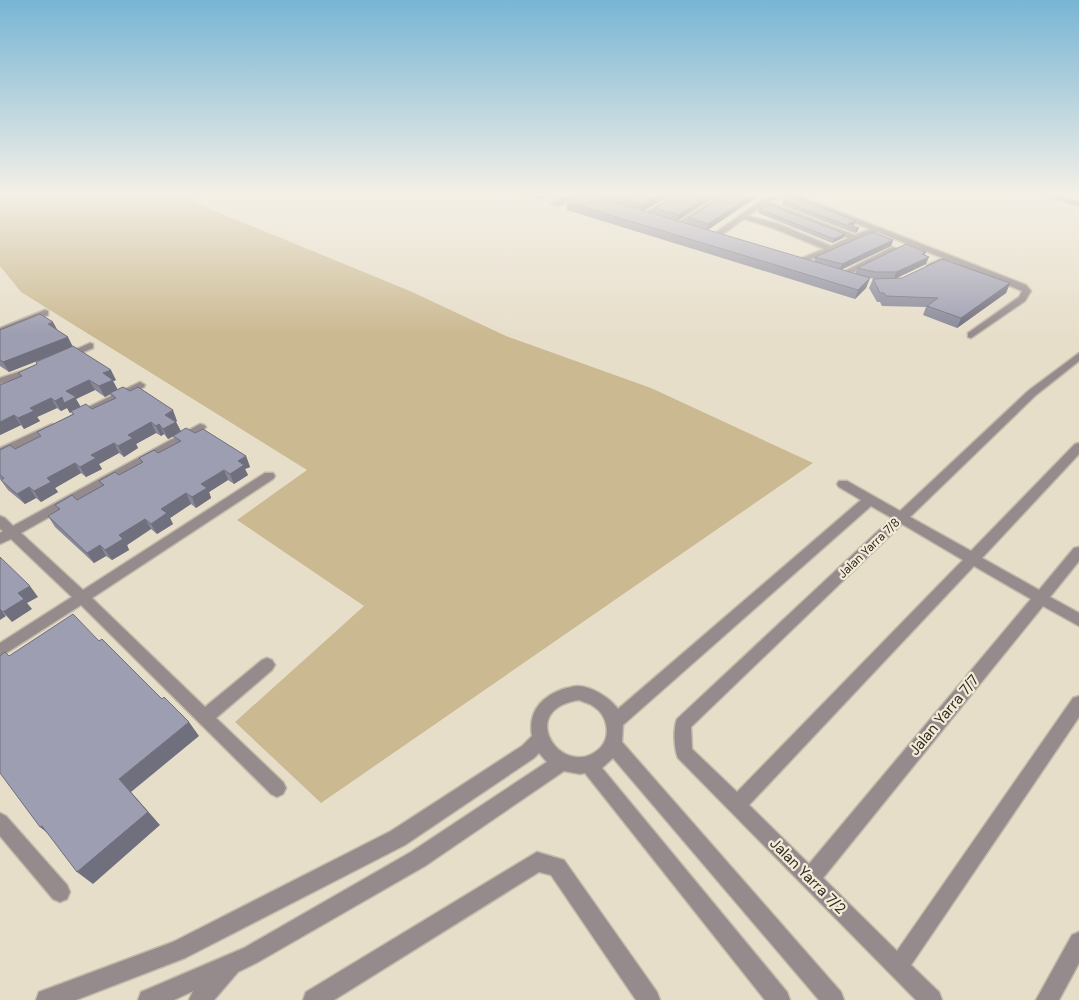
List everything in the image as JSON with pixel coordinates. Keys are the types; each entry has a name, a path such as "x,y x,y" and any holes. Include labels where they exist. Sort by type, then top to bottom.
{"street":[{"path":"812,241 830,248"},
{"path":"800,262 848,241"},
{"path":"907,241 1023,286 1027,291 1022,299 971,335"},
{"path":"849,278 837,274 911,242"},
{"path":"924,270 951,258"},
{"path":"791,260 816,268"},
{"path":"0,331 45,313"},
{"path":"0,381 46,365 90,346"},
{"name":"Jalan Yarra 7/8","path":"684,752 682,724 1032,393 1079,356"},
{"path":"0,453 140,385"},
{"path":"6,536 200,427"},
{"path":"737,805 1079,447"},
{"path":"0,651 269,476"},
{"path":"843,484 1079,620"},
{"path":"615,722 870,499"},
{"path":"0,521 6,536 83,598 276,788"},
{"name":"Jalan Yarra 7/7","path":"810,878 1079,552"},
{"path":"205,717 268,665"},
{"path":"579,693 597,699 610,710 615,722 616,734 613,745 606,755 588,764 568,764 556,759 546,750 540,739 538,727 540,716 556,698 567,694 579,693"},
{"path":"898,967 1079,703"},
{"path":"47,1000 178,951 398,838 528,752 540,739"},
{"path":"613,745 833,1000"},
{"name":"Jalan Yarra 7/2","path":"684,752 931,1000"},
{"path":"149,1000 251,955 418,859 562,762"},
{"path":"588,764 779,1000"},
{"path":"0,822 60,892"},
{"path":"314,1000 537,862 557,867 649,1000"},
{"path":"1047,1000 1079,942"},
{"path":"200,1000 233,963"}],"shaded area":[{"path":"0,241 287,241 410,291 506,336 651,388 813,463 321,803 235,722 364,606 237,520 307,470 21,292 0,266"}],"building":[{"path":"695,241 744,241 870,278 858,290"},
{"path":"852,241 892,241 842,264 815,257"},
{"path":"906,244 926,252 922,254 929,257 896,272 875,272 857,268"},
{"path":"942,259 1010,283 961,318 927,306 938,298 886,296 884,293 880,293 873,279 902,278"},
{"path":"40,314 53,322 48,324 68,337 3,362 0,360 0,330"},
{"path":"73,346 111,370 103,373 113,380 99,386 89,380 66,391 76,397 64,403 62,397 55,401 51,398 30,408 34,411 18,418 14,415 0,422 0,385 22,376 18,373 37,364 36,362"},
{"path":"123,387 130,391 138,387 173,410 165,415 176,422 163,429 159,424 156,426 151,422 128,435 133,438 118,446 114,443 91,455 96,458 80,467 75,463 47,478 51,482 34,491 29,487 17,494 1,480 4,478 0,475 0,450 10,445 15,449 41,436 37,432 74,414 71,411 86,404 92,409 116,398 110,393"},
{"path":"186,428 195,433 203,429 246,456 238,461 244,465 230,474 224,470 201,484 207,488 192,497 186,493 161,509 167,513 151,524 145,519 119,535 123,539 105,550 100,545 87,553 48,516 60,509 55,505 72,495 77,500 104,485 99,481 115,472 119,475 143,462 139,458 154,450 158,453 181,441 173,436"},
{"path":"0,557 30,586 18,593 24,599 3,612 0,609"},
{"path":"73,614 99,641 102,639 162,699 164,697 189,722 119,779 148,812 77,872 42,826 40,827 0,773 0,656 5,652 9,656"}]}
